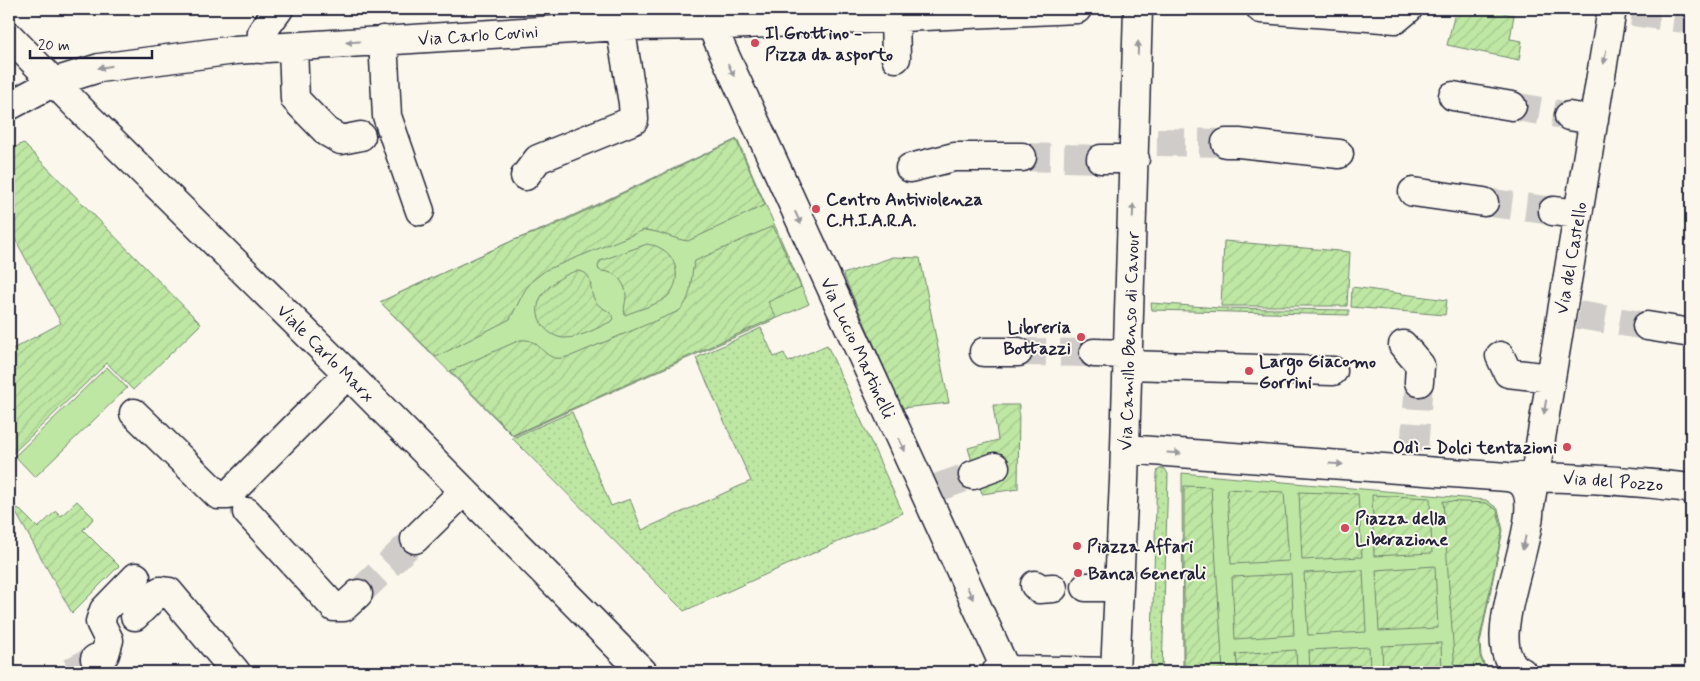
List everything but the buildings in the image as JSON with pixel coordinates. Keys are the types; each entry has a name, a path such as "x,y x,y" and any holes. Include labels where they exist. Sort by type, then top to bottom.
{"street":[{"path":"261,49 262,32 279,9"},
{"name":"Via Carlo Covini","path":"9,106 54,82 99,68 235,50 383,40 556,19 617,21 895,17 992,11 1078,9"},
{"name":"Via Camillo Benso di Cavour","path":"1115,672 1128,359 1143,148 1138,9"},
{"path":"1261,9 1396,19 1408,9"},
{"name":"Via del Castello","path":"1530,508 1550,378 1570,314 1582,118 1620,10"},
{"path":"895,17 896,58"},
{"name":"Via Lucio Martinelli","path":"696,20 930,491 1001,671"},
{"path":"525,176 538,159 634,120 633,103 617,21"},
{"name":"Viale Carlo Marx","path":"9,36 643,672"},
{"path":"383,40 387,116 420,211"},
{"path":"293,47 295,99 327,132 341,140 361,136"},
{"path":"1453,96 1512,106"},
{"path":"1226,143 1339,154"},
{"path":"1101,159 1143,148"},
{"path":"910,168 954,157 1022,157"},
{"path":"1412,192 1484,202"},
{"path":"1647,326 1691,333"},
{"path":"1403,345 1420,365 1419,382"},
{"path":"984,352 1018,352"},
{"path":"1094,353 1128,359 1334,371"},
{"path":"1500,356 1508,374 1550,378"},
{"path":"134,413 218,495 228,495 348,374"},
{"path":"1125,449 1414,460 1507,477 1519,481 1527,490 1530,508 1509,607 1504,642 1509,660 1516,670 1522,672"},
{"name":"Via del Pozzo","path":"1534,477 1551,476 1626,480 1691,488"},
{"path":"1507,477 1534,477"},
{"path":"415,539 464,491"},
{"path":"247,512 334,607 344,607 358,594"},
{"path":"95,658 105,654 110,640 100,622 104,610 136,577"},
{"path":"1086,587 1119,587"},
{"path":"135,616 160,591 169,592 236,672"},
{"path":"1001,671 1115,672"}],"green space":[{"path":"1456,9 1494,9 1514,15 1510,39 1522,41 1519,60 1447,45"},
{"path":"737,139 809,304 513,436 380,302 514,240 548,227"},
{"path":"736,140 765,205 688,241 644,230 546,270 533,280 525,290 510,319 436,357 380,302 514,240 549,228"},
{"path":"23,143 201,324 133,390 107,363 9,457 9,351 61,323 9,228 9,151"},
{"path":"773,226 801,287 768,302 776,317 513,435 450,371 520,340 531,341 555,358 571,356 679,311 684,306 689,294 695,261"},
{"path":"1224,241 1350,252 1347,306 1221,306"},
{"path":"647,244 657,246 670,256 676,269 675,283 668,296 664,299 625,315 626,292 623,285 614,274 599,270 598,267 600,261"},
{"path":"893,257 920,258 949,403 902,408 843,274"},
{"path":"577,271 583,272 589,277 592,294 596,302 610,313 614,319 583,334 570,338 558,337 547,331 540,321 538,315 539,302 554,282"},
{"path":"1352,287 1447,300 1445,315 1351,307"},
{"path":"1151,303 1219,308 1349,310 1349,315 1152,310"},
{"path":"761,328 774,357 784,353 788,362 827,345 903,513 684,611 512,438 572,412 611,506 630,499 642,530 751,481 696,358"},
{"path":"107,367 127,388 35,477 15,456"},
{"path":"993,405 1019,405 1018,489 982,494 968,448 998,440"},
{"path":"1162,468 1168,474 1162,672 1151,672 1157,473"},
{"name":"Piazza della Liberazione","path":"1182,473 1486,500 1498,509 1503,530 1480,643 1481,656 1487,672 1183,672"},
{"path":"1184,486 1211,487 1223,672 1184,672"},
{"path":"1227,489 1284,492 1289,561 1231,564"},
{"path":"1299,492 1358,494 1362,557 1302,560"},
{"path":"1372,495 1430,498 1432,553 1374,556"},
{"path":"77,501 94,518 83,530 119,566 72,613 15,511 18,508 38,528 56,511 61,516"},
{"path":"1443,501 1486,503 1497,510 1502,531 1479,643 1480,656 1486,672 1455,672"},
{"path":"1435,566 1438,628 1379,631 1376,570"},
{"path":"1363,570 1366,632 1308,635 1304,573"},
{"path":"1291,574 1294,635 1235,639 1232,577"},
{"path":"1441,643 1442,672 1383,672 1382,646"},
{"path":"1369,647 1370,672 1310,672 1309,650"},
{"path":"1296,650 1297,672 1238,672 1236,654"}],"tunnel":[{"path":"1632,12 1691,20"},
{"path":"1512,106 1569,116"},
{"path":"1157,142 1226,143"},
{"path":"1022,157 1101,159"},
{"path":"1484,202 1553,211"},
{"path":"1578,315 1647,326"},
{"path":"1018,352 1094,353"},
{"path":"1414,451 1419,382"},
{"path":"936,488 973,475"},
{"path":"358,594 415,539"},
{"path":"70,672 95,659"}],"place":[{"name":"Il Grottino - Pizza da asporto","path":"755,43"},
{"name":"Centro Antiviolenza C.H.I.A.R.A.","path":"816,209"},
{"name":"Libreria Bottazzi","path":"1081,337"},
{"name":"Largo Giacomo Gorrini","path":"1249,371"},
{"name":"Odì - Dolci tentazioni","path":"1567,447"},
{"name":"Piazza della Liberazione","path":"1345,528"},
{"name":"Piazza Affari","path":"1077,546"},
{"name":"Banca Generali","path":"1078,573"}]}
